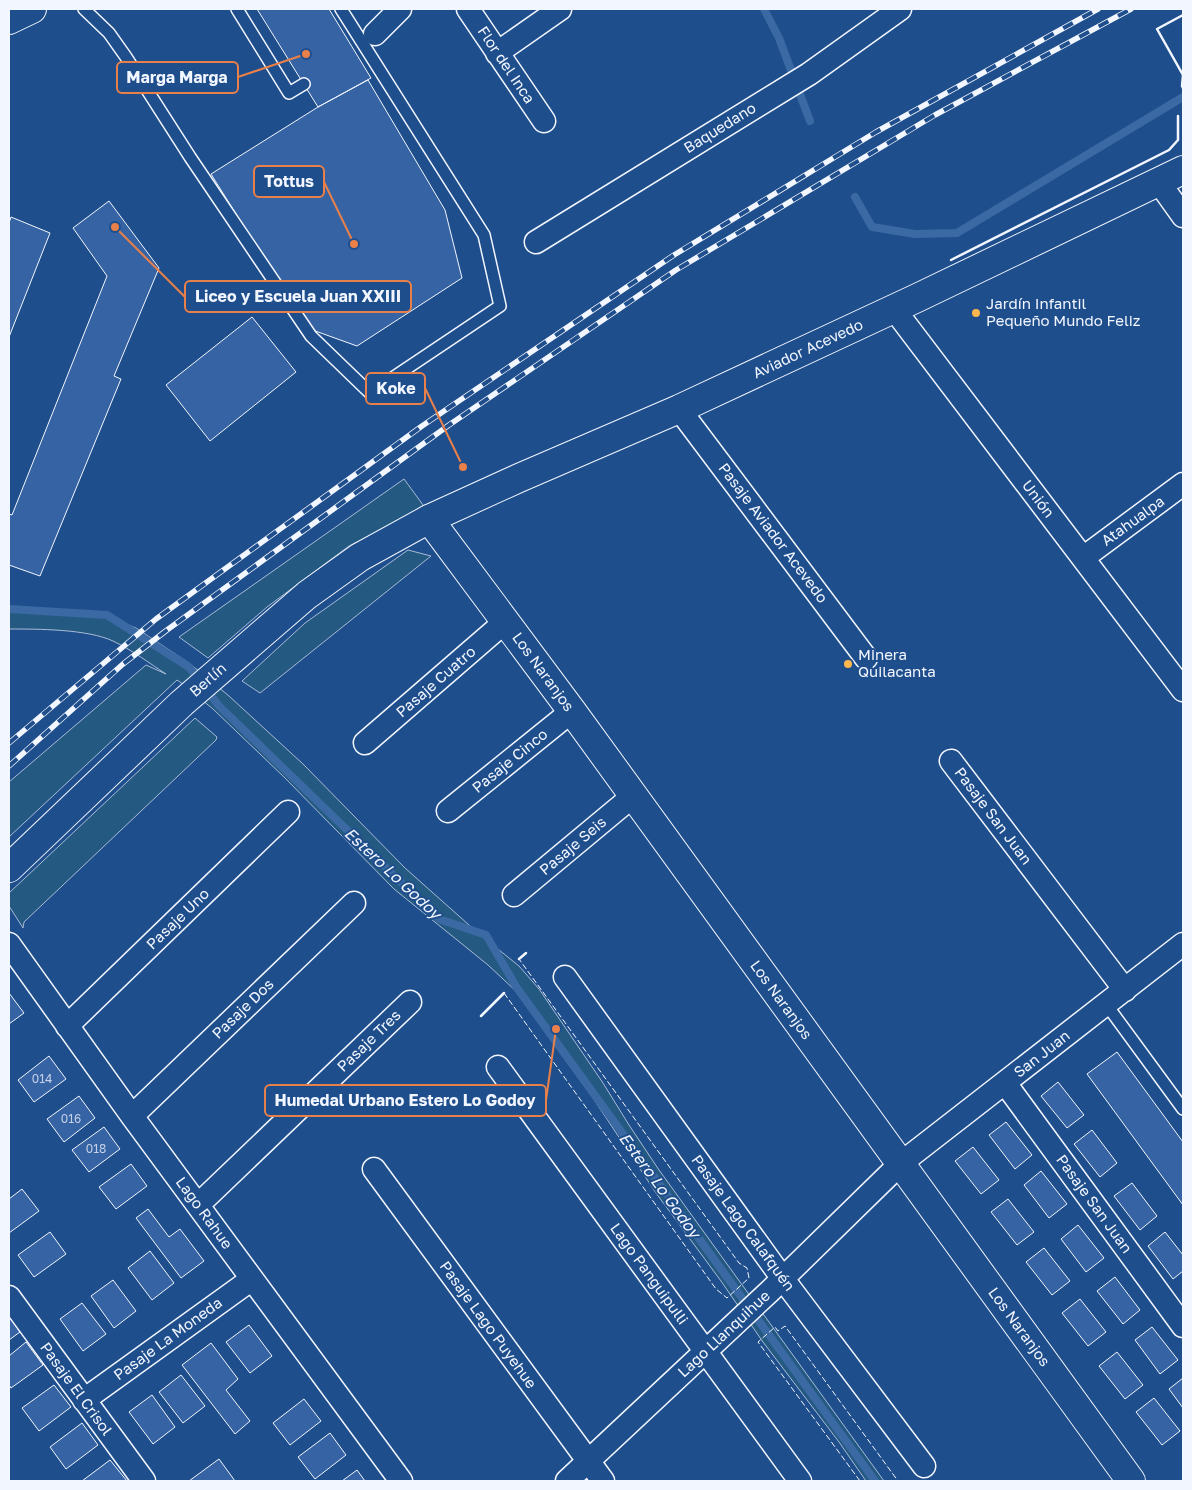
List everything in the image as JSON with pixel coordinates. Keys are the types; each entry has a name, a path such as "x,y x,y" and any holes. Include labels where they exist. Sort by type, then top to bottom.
{"main road":[{"name":"Aviador Acevedo","path":"429,519 679,408 894,309 1183,170"},
{"name":"Los Naranjos","path":"429,519 572,711 1132,1481"},
{"name":"Berlín","path":"9,868 182,703 307,594 360,557 429,519"}],"street":[{"path":"365,44 400,9"},
{"name":"Flor del Inca","path":"468,9 544,121"},
{"path":"497,52 560,9"},
{"name":"Baquedano","path":"536,242 809,74 893,10"},
{"path":"1158,181 1183,216"},
{"name":"Unión","path":"894,309 1183,690"},
{"name":"Pasaje Aviador Acevedo","path":"679,408 866,658"},
{"name":"Atahualpa","path":"1083,558 1183,484"},
{"name":"Pasaje Cuatro","path":"365,743 506,621"},
{"name":"Pasaje Cinco","path":"448,811 572,711"},
{"name":"Pasaje San Juan","path":"951,761 1125,990"},
{"name":"Pasaje Seis","path":"514,895 633,796"},
{"name":"Pasaje Uno","path":"67,1026 288,812"},
{"name":"Pasaje Dos","path":"132,1116 354,903"},
{"name":"Lago Rahue","path":"9,944 132,1116 401,1481"},
{"name":"San Juan","path":"900,1164 1183,944"},
{"name":"Pasaje Lago Calafquén","path":"566,977 777,1285 924,1466"},
{"name":"Pasaje Tres","path":"198,1205 410,1002"},
{"name":"Lago Panguipulli","path":"498,1067 800,1481"},
{"name":"Pasaje San Juan","path":"1005,1083 1183,1326"},
{"name":"Lago Llanquihue","path":"567,1481 777,1285 900,1164"},
{"name":"Pasaje Lago Puyehue","path":"374,1168 603,1481"},
{"name":"Pasaje La Moneda","path":"84,1400 252,1279"},
{"name":"Pasaje El Crisol","path":"9,1297 144,1481"}],"lane":[{"path":"84,9 110,34 190,157 311,336 370,392 500,306 484,235 365,44 341,9"},
{"path":"237,9 289,93 304,84"},
{"path":"1106,1004 1183,1109"}],"shaded area":[{"path":"404,479 426,509 349,546 267,607 208,658 179,637"},
{"path":"408,550 431,556 260,693 242,681 305,623"},
{"path":"9,608 96,613 136,628 189,663 229,696 303,764 405,868 478,933 519,966 539,989 659,1170 884,1481 866,1481 656,1193 571,1065 518,993 488,965 394,889 284,777 213,709 180,682 177,680 9,837 9,782 146,665 166,674 127,648 102,637 62,630 9,629"},
{"path":"195,718 217,737 216,740 24,922 23,928 9,906 9,893"}],"building":[{"path":"257,9 329,9 371,78 318,107"},
{"path":"368,80 445,210 462,278 357,346 307,328 211,174 318,107"},
{"path":"109,201 159,268 114,376 121,379 40,576 9,565 9,514 12,515 107,276 73,228"},
{"path":"11,217 50,233 9,337 9,223"},
{"path":"252,317 296,372 210,441 166,385"},
{"path":"9,993 24,1013 9,1024"},
{"path":"1117,1052 1183,1142 1183,1205 1087,1074"},
{"path":"49,1056 66,1079 34,1102 18,1080"},
{"path":"1058,1082 1084,1115 1067,1128 1041,1096"},
{"path":"79,1096 95,1118 64,1142 47,1119"},
{"path":"1006,1122 1032,1155 1015,1169 989,1135"},
{"path":"104,1127 120,1149 89,1172 72,1150"},
{"path":"1092,1130 1117,1163 1100,1177 1074,1144"},
{"path":"973,1147 999,1180 981,1194 955,1161"},
{"path":"131,1164 147,1186 116,1209 99,1187"},
{"path":"1041,1171 1067,1204 1049,1218 1024,1185"},
{"path":"1132,1183 1157,1216 1140,1230 1114,1196"},
{"path":"22,1189 39,1211 9,1233 9,1199"},
{"path":"1008,1199 1034,1232 1017,1245 991,1212"},
{"path":"148,1209 169,1237 180,1229 204,1261 181,1278 136,1218"},
{"path":"1078,1225 1104,1258 1086,1272 1061,1239"},
{"path":"50,1232 66,1254 34,1277 18,1255"},
{"path":"1165,1232 1183,1255 1183,1271 1173,1279 1148,1246"},
{"path":"1044,1248 1070,1281 1052,1295 1026,1262"},
{"path":"150,1251 174,1283 152,1300 128,1268"},
{"path":"1115,1277 1140,1310 1123,1324 1097,1291"},
{"path":"113,1280 136,1311 114,1328 91,1296"},
{"path":"1080,1299 1106,1332 1088,1346 1062,1313"},
{"path":"82,1303 106,1334 83,1351 60,1319"},
{"path":"9,1316 20,1332 9,1340"},
{"path":"249,1325 272,1356 250,1373 226,1342"},
{"path":"1152,1327 1178,1360 1160,1374 1135,1340"},
{"path":"26,1342 43,1365 11,1388 9,1385 9,1356"},
{"path":"211,1343 238,1379 226,1390 250,1421 235,1434 182,1365"},
{"path":"1117,1352 1143,1385 1125,1399 1099,1366"},
{"path":"181,1375 205,1406 183,1423 159,1392"},
{"path":"1183,1378 1183,1408 1169,1389"},
{"path":"54,1385 71,1407 39,1431 22,1408"},
{"path":"152,1395 175,1427 153,1444 129,1412"},
{"path":"1154,1398 1180,1431 1162,1445 1136,1412"},
{"path":"304,1399 321,1421 290,1445 273,1423"},
{"path":"82,1423 98,1445 66,1469 50,1447"},
{"path":"330,1433 346,1455 315,1479 298,1457"},
{"path":"219,1459 235,1481 189,1481"},
{"path":"110,1460 127,1481 82,1481"},
{"path":"357,1470 365,1481 342,1481"}],"waterway":[{"path":"764,9 779,38 810,121"},
{"path":"855,197 872,227 915,234 957,233 1183,97"},
{"name":"Estero Lo Godoy","path":"9,609 107,615 189,667 219,706 439,919 486,935 517,988 875,1481"}],"railway":[{"path":"9,743 156,619 422,426 674,255 876,132 1098,9"},
{"path":"9,766 123,664 167,630 449,425 676,270 935,115 1131,9"}],"fence":[{"path":"504,993 716,1289 727,1298 749,1278 747,1268 739,1263 519,959"},
{"path":"860,1481 758,1342 775,1327 778,1331 785,1326 898,1481"}],"wall":[{"path":"1183,15 1157,29 1183,75 1183,88"},
{"path":"951,260 1169,150 1178,140 1178,116"},
{"path":"519,959 526,953"},
{"path":"481,1016 504,993"}],"place":[{"name":"Marga Marga","path":"306,54"},
{"name":"Liceo y Escuela Juan XXIII","path":"115,227"},
{"name":"Tottus","path":"354,244"},
{"name":"Jardín Infantil Pequeño Mundo Feliz","path":"976,313"},
{"name":"Koke","path":"463,467"},
{"name":"Minera Quilacanta","path":"848,664"},
{"name":"Humedal Urbano Estero Lo Godoy","path":"556,1029"}]}
